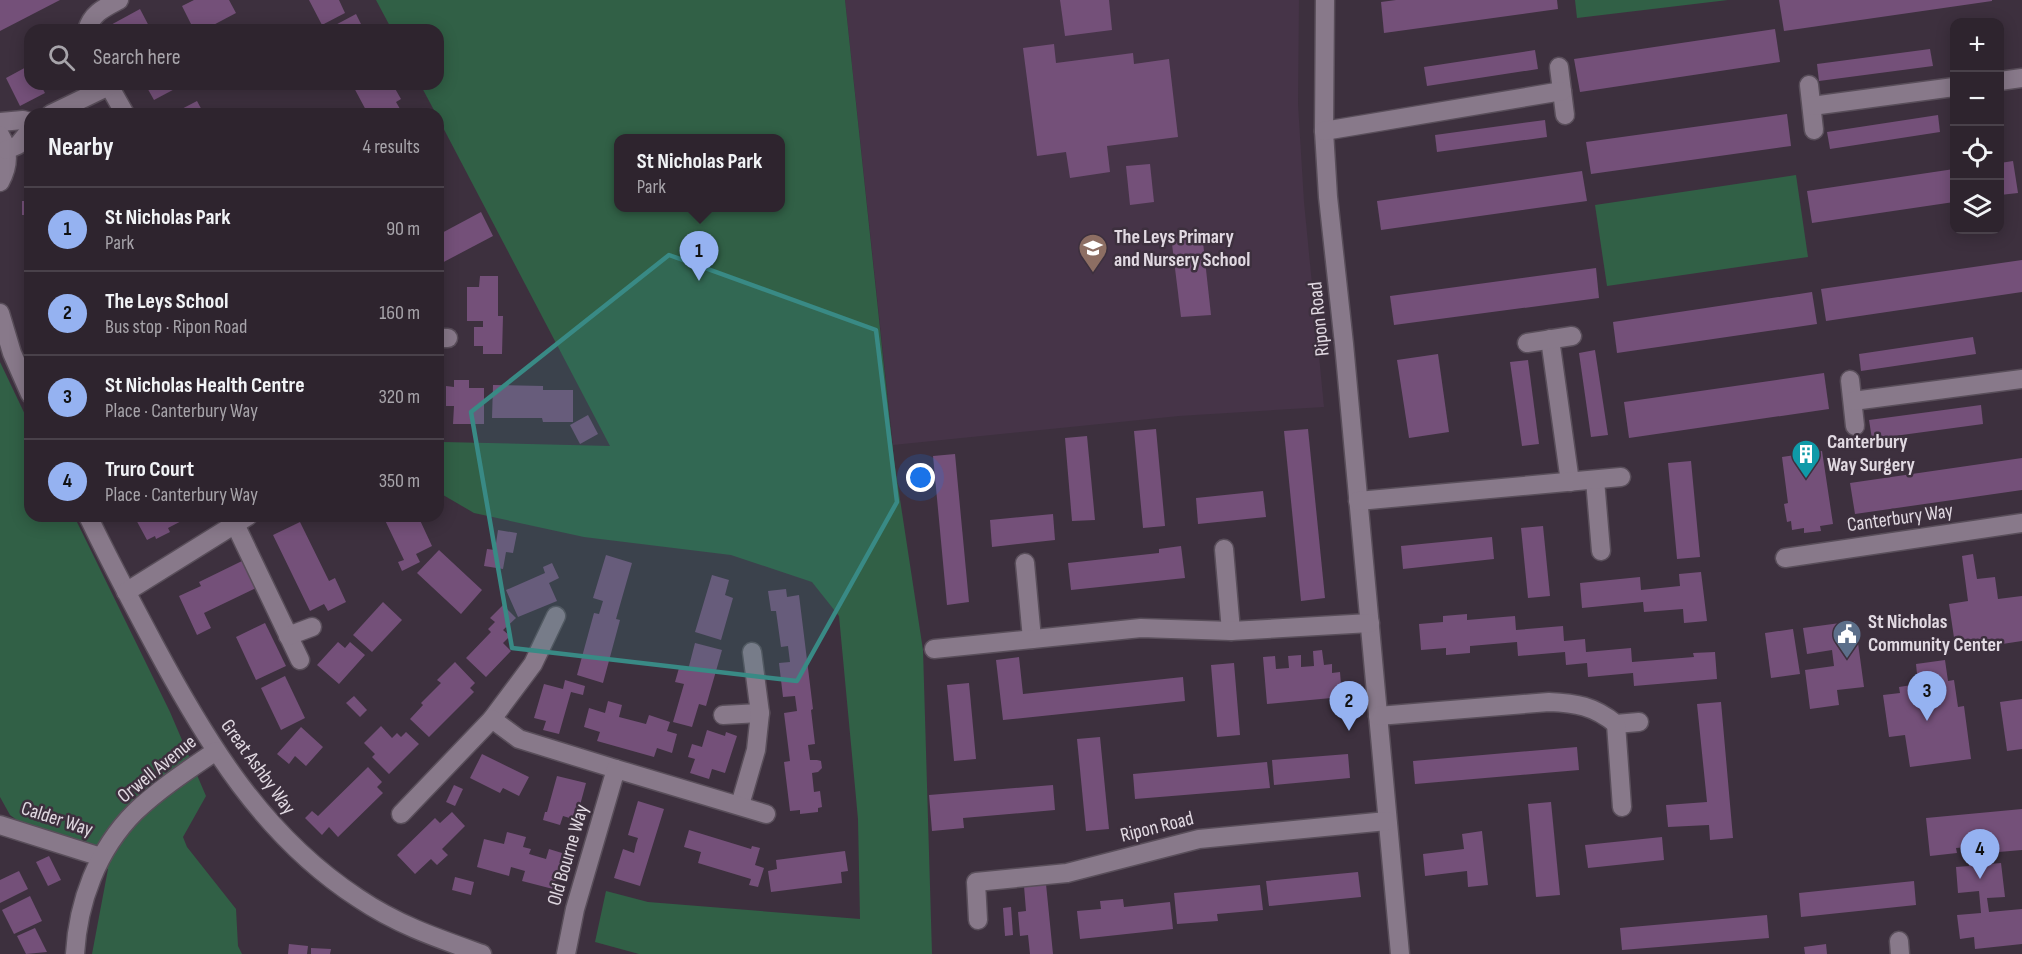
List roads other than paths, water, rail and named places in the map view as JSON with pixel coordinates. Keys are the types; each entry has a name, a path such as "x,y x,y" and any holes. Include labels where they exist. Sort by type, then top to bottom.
{"street":[{"path":"89,24 91,18 98,12 118,0"},
{"name":"Ripon Road","path":"1324,0 1324,131 1400,954"},
{"path":"1559,67 1565,115"},
{"path":"2004,80 2022,78"},
{"path":"1809,85 1814,130"},
{"path":"1812,106 1950,88"},
{"path":"63,108 99,90"},
{"path":"112,90 121,108"},
{"path":"1324,131 1562,91"},
{"path":"0,122 24,120"},
{"path":"0,182 5,171 3,142 18,145 24,138"},
{"path":"0,312 12,353 24,380"},
{"path":"1527,343 1572,336"},
{"path":"1550,339 1570,482"},
{"path":"1853,401 2022,379"},
{"path":"1850,380 1855,426"},
{"path":"1358,501 1622,477"},
{"path":"1594,480 1601,551"},
{"name":"Great Ashby Way","path":"91,522 176,686 216,751 262,814 303,856 357,898 431,937 482,954"},
{"path":"126,592 238,522"},
{"path":"242,522 300,660"},
{"name":"Canterbury Way","path":"1785,558 2022,523"},
{"path":"1224,549 1231,631"},
{"path":"1025,563 1032,639"},
{"path":"401,814 492,720 533,664 556,616"},
{"path":"934,649 1141,628 1231,631 1370,623"},
{"path":"288,636 312,627"},
{"path":"740,805 756,750 760,713 752,652"},
{"path":"1378,716 1574,702 1605,715 1616,724 1639,722"},
{"path":"723,715 760,713"},
{"path":"492,720 519,739 766,814"},
{"path":"1616,724 1622,807"},
{"name":"Orwell Avenue","path":"75,954 81,909 101,857 139,808 185,771 216,751"},
{"name":"Old Bourne Way","path":"567,954 575,909 616,769"},
{"name":"Ripon Road","path":"978,920 976,882 1067,873 1199,838 1388,821"},
{"name":"Calder Way","path":"0,825 101,857"}],"place":[{"name":"The Leys Primary and Nursery School","path":"1093,274"},
{"name":"St Nicholas Park","path":"699,281"},
{"name":"Canterbury Way Surgery","path":"1806,480"},
{"name":"St Nicholas Community Center","path":"1847,660"},
{"name":"St Nicholas Health Centre","path":"1927,721"},
{"name":"The Leys School","path":"1349,731"},
{"name":"Truro Court","path":"1980,879"}]}
